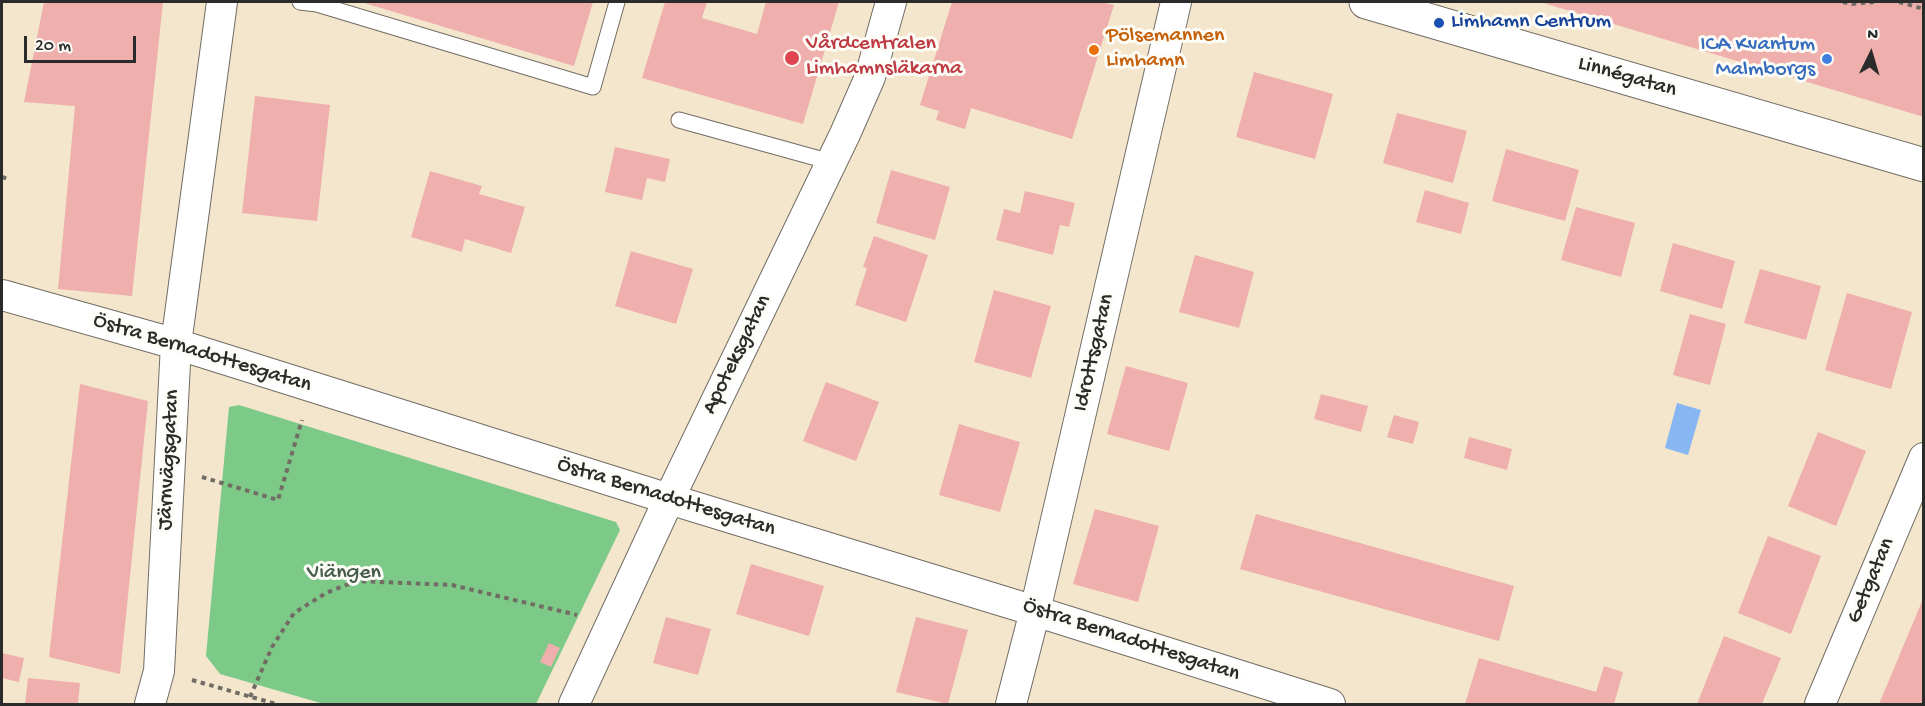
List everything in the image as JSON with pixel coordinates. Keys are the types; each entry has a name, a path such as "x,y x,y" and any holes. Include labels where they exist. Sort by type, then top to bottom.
{"street":[{"name":"Järnvägsgatan","path":"150,705 159,671 176,344 222,2"},
{"name":"Apoteksgatan","path":"574,705 669,499 870,77 891,2"},
{"name":"Idrottsgatan","path":"1011,705 1035,611 1176,2"},
{"name":"Linnégatan","path":"1366,2 1923,165"},
{"name":"Östra Bernadottesgatan","path":"2,296 176,344 1330,705"},
{"name":"Getgatan","path":"1820,705 1923,458"}],"lane":[{"path":"300,2 317,4 593,87 617,2"},
{"path":"679,120 831,162"}],"path":[{"path":"1843,2 1852,4 1874,2"},
{"path":"1899,2 1923,9"},
{"path":"2,177 8,179"},
{"path":"170,466 278,500 312,387"},
{"path":"250,697 272,647 294,613 326,593 356,581 452,585 612,623"},
{"path":"159,671 276,705"}],"green space":[{"name":"Viängen","path":"239,405 616,522 620,530 536,704 324,704 220,674 206,656 229,407"}],"water":[{"path":"1677,403 1701,410 1688,455 1665,448"}],"building":[{"path":"44,2 163,2 132,296 58,289 75,106 24,102"},
{"path":"361,2 593,2 574,66"},
{"path":"665,2 707,2 702,18 757,34 766,2 839,2 803,124 642,78"},
{"path":"952,2 1101,2 1114,5 1072,139 971,108 965,129 936,120 939,111 920,105"},
{"name":"ICA Kvantum Malmborgs","path":"1540,2 1924,2 1924,117"},
{"path":"1254,72 1333,94 1315,159 1236,137"},
{"path":"255,96 330,105 317,221 242,213"},
{"path":"1397,113 1467,131 1453,183 1383,163"},
{"path":"615,147 670,159 665,182 647,178 642,200 605,192"},
{"path":"1506,149 1579,170 1565,221 1492,201"},
{"path":"891,170 950,187 935,240 876,223"},
{"path":"430,171 482,186 479,194 525,207 511,253 465,239 462,252 411,237"},
{"path":"1425,190 1469,203 1461,234 1416,222"},
{"path":"1025,191 1075,203 1069,227 1060,225 1053,255 996,240 1004,209 1020,213"},
{"path":"1576,207 1635,223 1621,277 1561,260"},
{"path":"874,236 928,255 906,322 855,305 867,268 863,267"},
{"path":"1673,243 1735,261 1722,309 1660,291"},
{"path":"631,251 693,269 676,324 615,306"},
{"path":"1195,255 1254,272 1239,328 1179,312"},
{"path":"1760,269 1821,286 1806,340 1744,323"},
{"path":"994,290 1051,306 1031,378 974,362"},
{"path":"1847,293 1912,312 1891,389 1825,370"},
{"path":"1690,314 1726,324 1710,385 1673,375"},
{"path":"1126,366 1188,383 1169,451 1107,434"},
{"path":"826,382 879,402 856,461 803,441"},
{"path":"80,384 148,401 120,674 49,657"},
{"path":"1321,394 1368,406 1361,432 1314,419"},
{"path":"1394,415 1419,422 1413,444 1387,437"},
{"path":"959,424 1020,442 1000,512 939,495"},
{"path":"1818,432 1866,451 1836,526 1788,506"},
{"path":"1469,437 1512,449 1507,470 1464,458"},
{"path":"1095,509 1159,526 1138,602 1073,584"},
{"path":"1256,514 1514,586 1499,641 1240,569"},
{"path":"1768,536 1821,556 1791,634 1738,613"},
{"path":"751,564 824,586 809,636 736,614"},
{"path":"1923,599 1924,704 1879,704"},
{"path":"666,617 711,629 698,675 653,663"},
{"path":"916,617 968,630 948,704 896,692"},
{"path":"1724,636 1781,658 1762,704 1697,704"},
{"path":"549,643 560,648 551,667 540,662"},
{"path":"2,653 24,658 19,682 2,678"},
{"path":"1479,658 1596,692 1604,666 1623,672 1614,704 1465,704"},
{"path":"28,678 80,683 78,704 25,704"}],"place":[{"name":"Limhamn Centrum","path":"1439,23"},
{"name":"Pölsemannen Limhamn","path":"1094,50"},
{"name":"Vårdcentralen Limhamnsläkarna","path":"792,58"},
{"name":"ICA Kvantum Malmborgs","path":"1827,59"}]}
